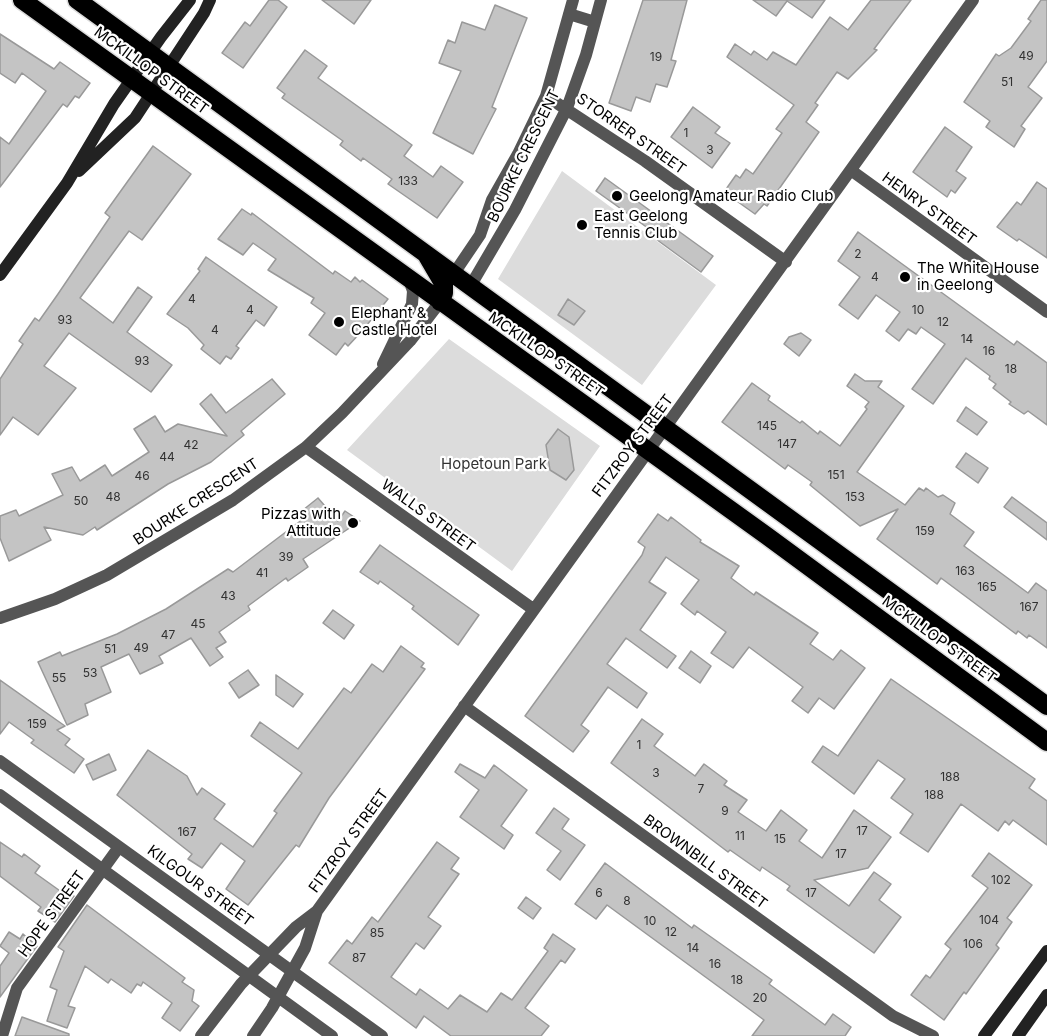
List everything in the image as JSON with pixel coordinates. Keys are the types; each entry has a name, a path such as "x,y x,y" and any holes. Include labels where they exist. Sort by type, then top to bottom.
{"highway":[{"name":"MCKILLOP STREET","path":"22,0 648,450 1047,742"},
{"name":"MCKILLOP STREET","path":"77,0 454,272 666,430 1047,706"},
{"path":"422,250 444,285 444,293 440,302"}],"street":[{"path":"0,275 68,183 150,52 178,12 190,0"},
{"path":"68,183 135,118 210,0"},
{"name":"BOURKE CRESCENT","path":"454,272 480,235 492,200 518,154 546,96 573,0"},
{"name":"BOURKE CRESCENT","path":"471,285 510,219 567,108 601,0"},
{"name":"FITZROY STREET","path":"201,1036 232,993 296,927 317,911 648,450 666,430 973,0"},
{"path":"570,14 595,22"},
{"name":"STORRER STREET","path":"546,96 567,108 786,262"},
{"name":"HENRY STREET","path":"852,171 1047,312"},
{"name":"BOURKE CRESCENT","path":"380,370 396,332 412,304 413,291 409,279"},
{"name":"BOURKE CRESCENT","path":"0,618 55,599 107,574 233,500 306,447 410,341 440,302"},
{"name":"WALLS STREET","path":"306,447 533,609"},
{"name":"BROWNBILL STREET","path":"464,706 893,1016 933,1036"},
{"name":"KILGOUR STREET","path":"0,761 382,1036"},
{"path":"0,795 332,1036"},
{"name":"HOPE STREET","path":"2,1036 17,988 119,847"},
{"name":"FITZROY STREET","path":"253,1036 278,998 309,940 317,911"},
{"path":"984,1036 1047,951"},
{"path":"1018,1036 1047,995"},
{"path":"893,1016 913,1036"}],"green space":[{"name":"East Geelong Tennis Club","path":"562,171 716,285 642,385 498,279"},
{"name":"Hopetoun Park","path":"449,339 600,446 512,571 347,450"}],"building":[{"path":"269,0 278,0 287,7 243,68 222,53 245,22 250,26"},
{"path":"322,0 371,0 354,24"},
{"path":"643,0 687,0 671,60 676,61 667,87 656,84 650,102 636,97 631,111 609,103"},
{"path":"753,0 825,0 812,18 787,1 776,16"},
{"path":"871,0 911,0 874,49 877,50 848,79 837,72 815,103 818,105 806,122 819,132 767,206 764,204 755,214 724,192 736,175 740,178 746,169 753,174 782,133 776,129 794,105 727,57 735,44 751,55 754,51 767,60 773,52 796,65 830,17 848,30"},
{"path":"1041,0 1047,0 1047,61 1028,87 1042,98 1021,126 1025,129 1014,147 986,127 990,121 964,102 996,54 999,56 1011,48 1031,21 1028,19"},
{"path":"495,5 527,18 492,107 496,109 473,154 433,133 461,71 439,63 448,40 455,43 462,22 485,30"},
{"path":"0,34 54,69 60,62 90,83 79,98 75,96 67,107 63,104 0,187 0,137 9,144 46,91 22,73 15,83 0,73"},
{"path":"305,50 327,66 318,78 412,145 404,156 433,177 441,166 463,182 437,218 388,184 392,179 363,158 361,161 340,145 343,141 282,98 285,94 277,88"},
{"path":"693,107 720,127 715,133 730,143 712,168 671,137"},
{"path":"945,127 972,147 956,171 966,178 955,193 951,190 947,197 913,172"},
{"path":"153,146 191,174 142,240 129,231 80,298 113,323 138,287 152,297 127,332 172,365 151,392 69,333 44,366 76,388 38,435 13,417 0,435 0,379 23,344 19,341 35,318 39,321 58,294 110,217 105,213"},
{"path":"605,178 713,256 701,272 649,234 652,231 596,191"},
{"path":"1037,182 1047,189 1047,258 997,227 1017,202 1021,205"},
{"path":"242,209 251,215 252,213 333,274 335,271 351,282 355,277 360,282 362,280 388,299 362,331 348,346 345,343 336,355 309,335 325,313 311,303 314,298 268,270 276,259 253,243 243,255 218,239"},
{"path":"858,232 1014,345 1017,341 1047,363 1047,425 1028,411 1024,414 1009,404 1011,402 993,388 996,384 989,379 990,376 966,358 933,404 912,389 945,344 921,327 916,334 908,329 899,341 886,331 900,312 876,295 858,319 839,305 860,277 838,261"},
{"path":"206,257 277,307 264,326 256,320 236,346 239,348 231,359 226,356 220,364 201,349 204,345 188,328 167,314 200,271 198,269"},
{"path":"568,299 585,311 574,325 558,315"},
{"path":"801,333 811,340 799,356 784,344 789,337"},
{"path":"855,374 865,381 882,381 878,387 904,406 857,472 905,505 919,488 924,491 926,488 938,497 943,495 955,503 950,514 974,532 964,546 1028,593 1036,583 1047,591 1047,648 1029,635 1027,638 1018,631 1016,634 941,578 937,584 877,539 898,509 860,526 810,485 812,482 788,465 785,469 722,422 752,383 770,396 768,400 800,423 802,421 818,434 820,431 840,446 867,409 865,407 869,402 847,386"},
{"path":"272,379 285,394 241,431 244,435 211,462 168,484 97,530 95,527 83,535 44,527 51,540 9,561 0,538 0,516 16,510 19,516 63,495 52,474 72,467 80,481 105,465 112,476 149,452 134,429 155,416 165,432 178,424 227,436 200,404 211,394 226,413"},
{"path":"966,407 987,422 977,435 957,421"},
{"path":"558,429 569,437 574,470 566,480 550,470 546,445"},
{"path":"966,453 988,468 978,483 956,467"},
{"path":"1012,497 1047,523 1047,540 1004,507"},
{"path":"318,498 338,521 345,511 360,521 303,559 308,567 288,581 286,578 248,606 250,610 219,632 226,642 216,648 223,657 210,666 191,638 159,656 163,663 140,674 129,654 101,667 111,692 85,704 88,715 67,725 38,662 60,652 62,656 117,634 166,609 228,569 233,572 299,522 306,514 303,510"},
{"path":"658,514 668,521 671,517 701,540 700,542 739,566 731,578 754,595 756,592 818,633 810,644 833,660 841,650 865,668 834,709 819,698 808,713 792,701 803,687 749,647 733,668 711,653 726,632 697,611 695,615 681,604 699,580 666,557 649,582 666,593 640,630 676,656 667,668 626,638 607,664 647,693 637,708 608,687 581,725 589,731 573,752 525,716 642,555 645,547 638,542"},
{"path":"380,545 479,615 458,645 412,609 414,606 380,581 378,584 360,572"},
{"path":"333,610 354,625 344,639 323,623"},
{"path":"401,646 424,663 421,667 425,669 329,798 299,847 296,845 248,905 226,889 245,861 221,843 202,868 188,859 192,854 117,795 148,750 187,776 197,795 202,788 225,804 214,819 253,847 277,813 274,811 302,773 251,736 260,722 298,749 344,688 351,693 372,664 383,672"},
{"path":"691,651 711,666 700,683 679,668"},
{"path":"248,670 259,685 239,698 229,683"},
{"path":"276,675 303,694 293,707 276,695"},
{"path":"891,679 1035,779 1029,788 1047,801 1047,845 1013,820 1009,825 1005,821 998,831 961,804 928,852 900,833 913,814 891,798 905,779 878,760 854,794 812,762 823,746 838,756"},
{"path":"0,680 65,726 57,730 70,739 65,745 84,759 74,773 31,743 34,740 9,722 0,734"},
{"path":"642,719 663,734 654,746 695,776 704,764 727,781 724,785 747,800 738,812 766,831 781,810 807,830 799,841 822,858 854,810 891,837 868,868 814,880 849,906 874,872 891,884 879,900 901,917 874,953 787,890 790,886 762,867 760,871 730,850 728,852 611,763"},
{"path":"109,754 116,770 93,780 86,765"},
{"path":"460,764 485,778 494,765 527,790 501,826 513,835 504,849 460,817 479,790 455,772"},
{"path":"554,808 569,819 562,829 585,845 560,880 547,870 561,851 536,833"},
{"path":"0,842 22,857 24,854 40,866 35,873 63,893 65,890 74,896 55,922 38,911 41,907 0,876"},
{"path":"437,842 459,858 451,869 459,874 428,917 441,926 424,949 416,943 391,977 416,995 420,989 448,1009 460,995 487,1012 501,993 512,1000 548,951 544,948 553,934 575,949 565,963 561,960 525,1008 549,1026 541,1036 451,1036 424,1016 416,1028 329,963 347,940 352,944 372,917 378,922"},
{"path":"989,853 1032,885 1007,918 1012,922 996,945 999,948 944,1020 911,995 926,975 930,978 951,949 945,944 988,888 972,876"},
{"path":"605,863 692,928 694,925 772,980 769,984 825,1025 833,1014 851,1027 845,1036 752,1036 764,1020 607,905 596,919 575,904"},
{"path":"526,897 541,908 533,919 518,908"},
{"path":"87,905 185,978 182,982 194,990 192,1001 199,1006 180,1031 162,1018 172,1003 143,982 141,986 137,984 131,993 111,979 108,983 85,966 68,1006 75,1008 67,1028 47,1021 57,990 50,987 64,951 58,947"},
{"path":"9,932 20,939 23,934 37,946 0,997 0,966 9,953 0,946"},
{"path":"22,1017 69,1034 69,1036 15,1036"}],"place":[{"name":"Geelong Amateur Radio Club","path":"617,196"},
{"name":"East Geelong Tennis Club","path":"582,225"},
{"name":"The White House in Geelong","path":"905,277"},
{"name":"Elephant & Castle Hotel","path":"339,322"},
{"name":"Pizzas with Attitude","path":"353,523"}]}
